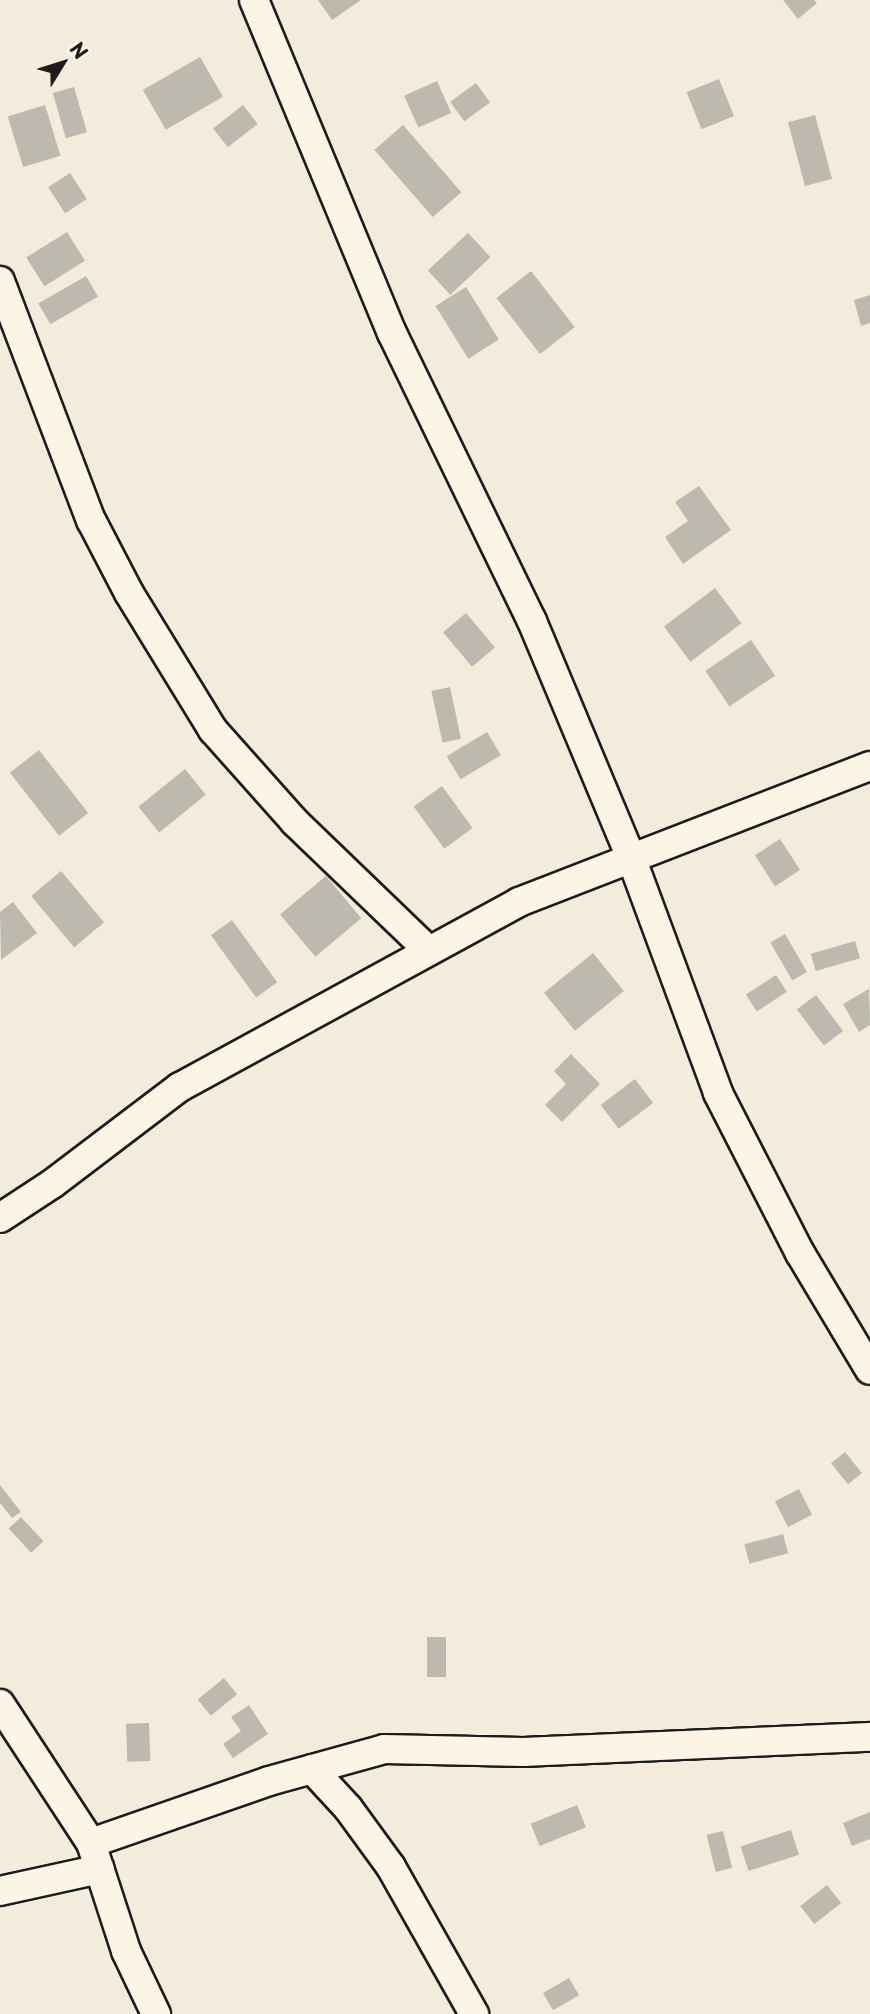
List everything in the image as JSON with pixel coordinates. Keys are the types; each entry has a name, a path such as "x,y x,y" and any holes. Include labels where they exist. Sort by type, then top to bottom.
{"street":[{"path":"254,0 392,333 531,621 632,860 718,1093 800,1252 870,1370"},
{"path":"0,281 91,520 129,593 212,730 295,822 428,950"},
{"path":"0,1217 52,1184 180,1087 519,902 870,766"},
{"path":"0,1704 95,1856 126,1951 156,2014"},
{"path":"0,1891 312,1769 384,1749 523,1752 870,1737"},
{"path":"312,1769 348,1808 391,1867 474,2014"}],"building":[{"path":"318,0 361,0 332,20"},
{"path":"783,0 814,0 817,3 798,19"},
{"path":"200,57 223,97 166,130 143,90"},
{"path":"719,79 734,116 702,129 687,92"},
{"path":"437,81 451,113 418,128 404,96"},
{"path":"476,83 490,102 464,121 450,102"},
{"path":"74,87 87,132 66,138 53,93"},
{"path":"45,105 60,156 23,167 8,116"},
{"path":"243,105 258,124 228,147 213,128"},
{"path":"815,115 832,179 805,186 788,122"},
{"path":"403,125 461,192 433,217 374,150"},
{"path":"70,173 87,199 65,213 48,187"},
{"path":"67,232 85,261 44,286 26,257"},
{"path":"468,233 491,257 450,295 428,271"},
{"path":"531,271 575,327 540,354 496,298"},
{"path":"86,276 98,297 50,324 38,304"},
{"path":"466,287 499,340 468,359 435,306"},
{"path":"870,295 870,323 861,326 854,300"},
{"path":"699,486 731,530 683,564 665,537 688,521 675,502"},
{"path":"715,588 741,623 690,662 664,627"},
{"path":"466,613 495,647 472,667 443,632"},
{"path":"751,640 775,676 729,706 705,671"},
{"path":"450,687 461,739 442,743 431,691"},
{"path":"487,732 501,755 461,779 447,756"},
{"path":"39,750 88,813 59,836 10,773"},
{"path":"185,769 206,795 159,832 138,807"},
{"path":"442,786 473,828 444,849 414,807"},
{"path":"780,839 800,870 775,886 755,855"},
{"path":"61,871 104,922 74,947 31,896"},
{"path":"326,876 361,918 315,957 280,915"},
{"path":"13,902 37,933 1,960 0,912"},
{"path":"232,920 277,982 256,998 211,935"},
{"path":"785,934 807,972 792,981 770,942"},
{"path":"855,941 860,958 816,971 811,954"},
{"path":"593,953 624,991 575,1031 544,993"},
{"path":"776,975 787,992 757,1011 746,995"},
{"path":"869,989 870,1025 859,1032 843,1004"},
{"path":"816,995 843,1031 824,1045 797,1009"},
{"path":"571,1054 600,1084 562,1122 545,1105 566,1084 554,1071"},
{"path":"635,1079 653,1103 619,1129 601,1105"},
{"path":"845,1452 862,1473 848,1484 831,1463"},
{"path":"0,1485 21,1512 12,1518 0,1503"},
{"path":"799,1489 812,1515 788,1527 775,1501"},
{"path":"21,1517 44,1541 31,1553 9,1529"},
{"path":"783,1534 788,1553 750,1564 744,1544"},
{"path":"427,1637 446,1637 446,1677 427,1677"},
{"path":"224,1678 237,1694 211,1716 198,1699"},
{"path":"249,1705 268,1734 233,1758 223,1744 241,1731 231,1717"},
{"path":"149,1723 150,1761 127,1762 126,1724"},
{"path":"577,1805 586,1827 540,1846 531,1824"},
{"path":"870,1812 870,1839 852,1846 843,1823"},
{"path":"791,1830 799,1855 749,1871 741,1846"},
{"path":"723,1831 732,1868 716,1872 707,1835"},
{"path":"827,1885 841,1903 814,1924 800,1906"},
{"path":"569,1978 579,1995 553,2010 543,1993"}]}
